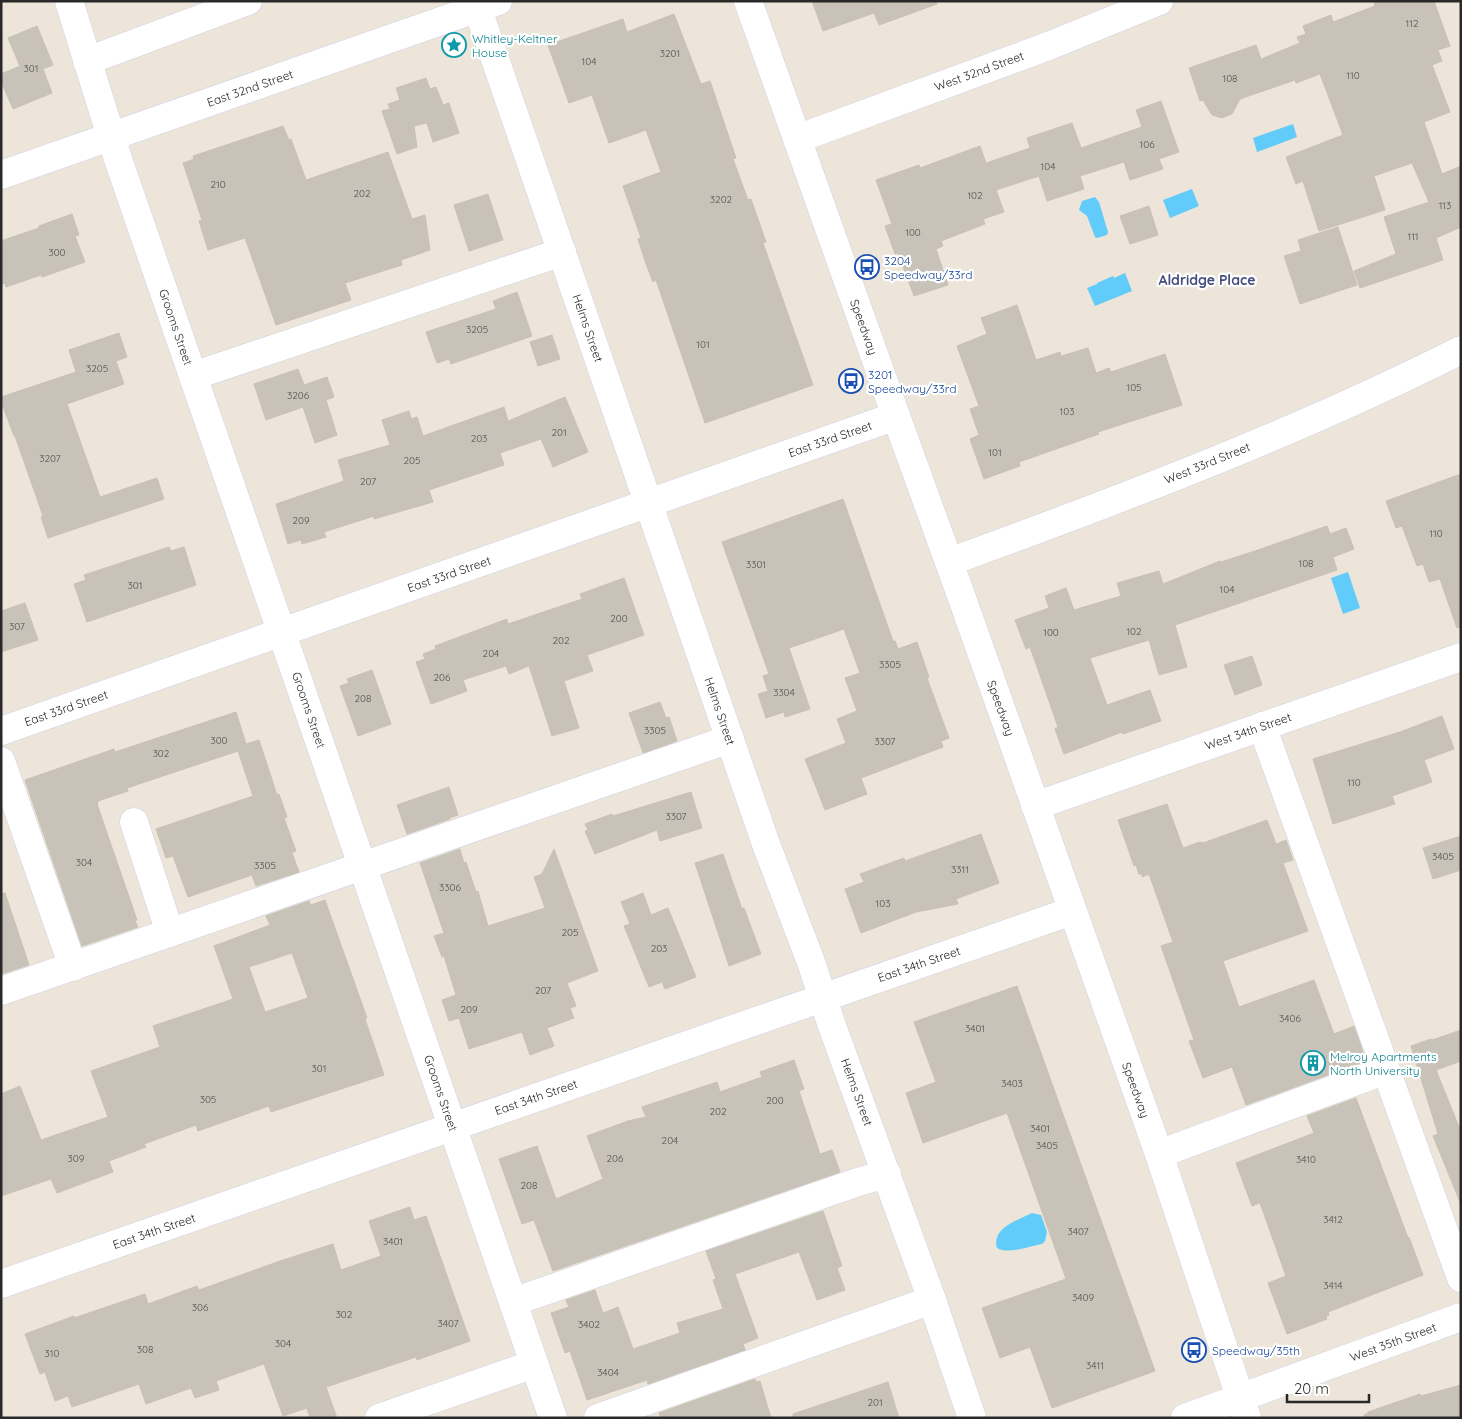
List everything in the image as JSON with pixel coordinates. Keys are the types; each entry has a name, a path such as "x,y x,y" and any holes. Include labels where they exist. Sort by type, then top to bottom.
{"street":[{"name":"Grooms Street","path":"69,1 111,137 553,1418"},
{"path":"87,61 248,1"},
{"name":"Speedway","path":"748,1 1158,1154 1243,1408"},
{"name":"West 32nd Street","path":"798,139 1051,45 1159,1"},
{"name":"East 32nd Street","path":"1,175 484,4"},
{"name":"Helms Street","path":"484,4 562,252 772,862 811,962 932,1300 972,1418"},
{"path":"193,376 562,252"},
{"name":"West 33rd Street","path":"949,562 1212,461 1341,407 1461,350"},
{"name":"East 33rd Street","path":"1,731 896,416"},
{"name":"West 34th Street","path":"1035,806 1461,657"},
{"path":"1262,726 1461,1278"},
{"path":"1,992 730,739"},
{"path":"1,761 73,967"},
{"path":"134,822 170,933"},
{"name":"East 34th Street","path":"1,1284 1072,911"},
{"path":"1158,1154 1386,1070"},
{"path":"513,1302 858,1182 887,1174"},
{"path":"598,1418 932,1300"},
{"name":"West 35th Street","path":"1185,1418 1243,1408 1461,1317"},
{"path":"379,1418 534,1364"}],"water":[{"path":"1293,124 1297,137 1257,152 1253,138"},
{"path":"1192,189 1199,206 1170,218 1163,200"},
{"path":"1095,197 1099,202 1108,232 1107,235 1097,238 1087,216 1079,210 1082,201"},
{"path":"1125,273 1132,291 1095,306 1087,288 1113,276 1114,278"},
{"path":"1348,572 1360,608 1343,614 1331,578"},
{"path":"1032,1213 1041,1215 1047,1232 1045,1241 1042,1244 1007,1251 997,1248 996,1241 1002,1230 1013,1222"}],"building":[{"path":"812,1 936,1 937,4 879,25 874,13 823,31"},
{"path":"1374,1 1434,1 1450,46 1438,50 1442,61 1432,65 1450,112 1424,122 1442,174 1461,166 1461,227 1436,238 1443,260 1360,288 1354,271 1396,254 1384,217 1429,202 1412,163 1374,176 1385,210 1319,231 1303,181 1296,184 1286,157 1343,135 1320,74 1296,83 1295,80 1240,99 1232,114 1222,118 1212,115 1203,100 1200,101 1189,68 1256,45 1261,59 1300,43 1297,37 1306,34 1303,26 1331,15 1333,22 1375,6"},
{"path":"674,14 701,84 710,81 736,158 733,159 748,200 751,199 766,242 763,243 813,385 705,423 656,280 653,282 646,264 638,239 641,238 623,186 661,172 646,130 609,143 592,95 569,103 548,45 623,19 627,32"},
{"path":"37,26 53,65 43,69 52,93 13,109 1,81 1,74 20,66 8,38"},
{"path":"426,78 430,89 436,87 443,105 449,103 459,133 433,142 427,123 414,126 417,147 397,154 382,111 390,109 388,104 400,100 396,88"},
{"path":"1161,101 1179,152 1159,159 1163,169 1130,180 1124,162 1080,176 1084,189 1047,201 1039,176 996,190 1004,212 983,219 985,224 941,241 943,246 936,249 948,285 914,296 898,253 895,254 885,226 892,224 876,180 919,165 920,168 980,146 986,163 1030,148 1027,138 1072,123 1081,148 1142,127 1136,110"},
{"path":"283,126 289,140 291,139 306,180 388,152 412,219 425,215 430,250 401,260 402,265 345,283 351,300 276,325 245,238 208,250 199,221 202,220 183,163 194,159 193,156"},
{"path":"488,194 503,240 469,251 454,205"},
{"path":"1149,206 1158,235 1130,244 1120,216"},
{"path":"72,214 79,235 75,236 85,262 6,287 5,283 1,285 1,241"},
{"path":"1338,227 1357,285 1300,304 1284,256 1301,251 1298,240"},
{"path":"517,292 532,336 451,364 449,359 437,363 426,332 496,309 493,301"},
{"path":"1017,305 1036,360 1060,352 1061,356 1088,348 1096,373 1109,368 1111,372 1165,354 1182,405 1098,432 1099,434 1019,462 1020,466 984,479 970,439 979,435 970,409 979,406 957,346 987,334 981,318"},
{"path":"119,333 127,357 116,361 124,384 67,404 100,497 157,478 164,499 48,538 41,517 43,516 1,397 76,372 69,350"},
{"path":"552,335 560,359 538,366 530,342"},
{"path":"298,369 304,385 327,377 334,397 326,400 337,435 315,443 303,407 266,420 254,384"},
{"path":"565,397 588,452 553,467 541,439 500,453 504,465 429,490 433,502 374,519 374,516 324,532 326,537 302,544 301,540 288,544 276,504 344,481 338,460 390,445 382,420 409,411 411,419 417,417 423,436 504,407 508,421"},
{"path":"1461,474 1461,627 1457,628 1440,579 1429,582 1423,564 1417,566 1402,526 1396,528 1386,501"},
{"path":"843,499 893,641 895,641 898,649 917,642 929,677 927,678 949,738 941,741 943,747 861,778 867,794 825,810 805,759 846,743 837,719 857,711 845,678 860,673 844,629 789,648 810,709 785,717 784,712 766,718 758,694 768,691 763,676 769,674 722,542"},
{"path":"1327,526 1330,534 1346,528 1354,549 1333,557 1337,570 1175,625 1187,667 1159,675 1149,640 1090,658 1107,705 1150,690 1161,721 1123,734 1122,732 1064,754 1055,729 1058,727 1030,647 1026,649 1015,620 1049,608 1045,596 1066,588 1074,610 1121,596 1117,583 1159,571 1163,584 1220,561"},
{"path":"169,547 171,551 184,547 196,585 87,622 74,584 86,580 84,575"},
{"path":"624,578 644,635 587,655 593,671 564,681 579,728 552,736 529,666 509,674 506,666 463,680 467,691 431,704 416,662 425,659 423,654 436,649 435,646 507,619 508,624 582,599 580,594"},
{"path":"25,603 38,640 1,652 1,611"},
{"path":"1252,656 1262,685 1235,695 1224,665"},
{"path":"372,670 391,724 358,736 340,686 349,683 347,679"},
{"path":"660,702 666,718 669,717 677,741 643,753 629,713"},
{"path":"236,712 246,744 259,740 277,795 279,794 287,817 284,818 296,851 292,853 299,872 256,886 252,875 188,897 173,856 166,858 156,829 253,796 238,751 127,788 128,791 98,801 97,804 138,927 82,946 25,780 114,749 115,752"},
{"path":"1442,716 1454,749 1424,760 1432,782 1392,796 1395,804 1333,824 1313,759 1400,732"},
{"path":"449,787 458,815 407,834 397,805"},
{"path":"691,792 702,828 660,841 657,830 595,854 585,831 588,830 585,824 612,814 613,816"},
{"path":"1167,804 1183,848 1200,842 1203,843 1267,820 1276,844 1286,840 1293,860 1283,863 1308,931 1223,961 1239,1007 1314,980 1334,1034 1354,1026 1366,1061 1246,1105 1232,1067 1203,1078 1189,1041 1194,1040 1161,946 1173,942 1149,874 1142,877 1136,865 1134,866 1118,820"},
{"path":"981,834 999,883 956,899 958,904 916,912 861,933 845,889 864,882 860,874 904,858 905,861"},
{"path":"1461,836 1461,870 1433,879 1423,848"},
{"path":"460,849 476,892 478,891 488,926 545,908 534,877 542,874 554,849 598,971 567,983 576,1006 570,1008 574,1018 547,1028 554,1046 530,1055 522,1032 469,1049 459,1018 449,1021 442,1000 456,995 444,956 442,957 434,936 444,933 420,863"},
{"path":"723,854 742,909 744,908 761,954 729,966 695,863"},
{"path":"5,893 29,965 1,974 1,894"},
{"path":"643,893 651,915 668,908 696,977 665,989 662,982 649,987 624,926 630,924 621,902"},
{"path":"325,900 367,1018 365,1019 384,1075 271,1112 269,1106 198,1131 196,1125 144,1144 146,1147 109,1161 113,1172 57,1193 51,1179 1,1196 1,1094 20,1086 41,1140 108,1117 91,1071 160,1047 153,1026 233,999 214,946 270,925 266,916 309,901 311,905","holes":["292,953 308,998 265,1012 249,967"]},
{"path":"1017,986 1155,1371 1052,1408 1030,1347 1000,1358 982,1308 1066,1279 1007,1113 923,1143 906,1093 936,1082 914,1022"},
{"path":"1461,1030 1461,1061 1436,1070 1459,1127 1461,1126 1460,1202 1433,1136 1438,1134 1411,1046"},
{"path":"794,1060 804,1089 799,1091 820,1154 832,1150 840,1172 553,1271 534,1220 522,1224 499,1159 537,1146 556,1199 603,1179 587,1136 628,1121 646,1117 642,1107 717,1082 720,1092 762,1077 760,1072"},
{"path":"1356,1098 1423,1275 1328,1312 1327,1319 1287,1334 1268,1283 1286,1276 1260,1203 1252,1206 1236,1163 1314,1133 1307,1116"},
{"path":"410,1207 414,1220 426,1216 470,1341 417,1360 416,1357 326,1387 337,1418 310,1418 307,1408 283,1416 264,1364 216,1381 219,1390 195,1398 191,1388 146,1404 139,1384 72,1407 68,1396 55,1401 45,1372 40,1374 25,1334 74,1316 74,1318 145,1294 148,1304 197,1286 199,1290 333,1244 341,1270 381,1256 369,1221"},
{"path":"823,1211 842,1266 837,1268 845,1290 817,1300 799,1252 735,1274 758,1338 743,1344 745,1350 648,1384 647,1380 587,1400 570,1351 565,1353 551,1313 569,1307 566,1300 595,1290 603,1313 618,1307 633,1349 680,1333 677,1323 723,1309 713,1280 716,1279 706,1251"},
{"path":"755,1379 756,1382 760,1381 771,1418 661,1418 659,1413"},
{"path":"888,1382 899,1418 793,1418 793,1414"},
{"path":"1461,1385 1461,1418 1364,1418 1364,1415 1368,1412 1420,1394 1421,1396"}],"place":[{"name":"Whitley-Keltner House","path":"454,45"},
{"name":"3204 Speedway/33rd","path":"867,267"},
{"name":"3201 Speedway/33rd","path":"851,381"},
{"name":"Melroy Apartments North University","path":"1313,1063"},
{"name":"Speedway/35th","path":"1194,1350"}],"district":[{"name":"Aldridge Place","path":"1207,280"}]}
